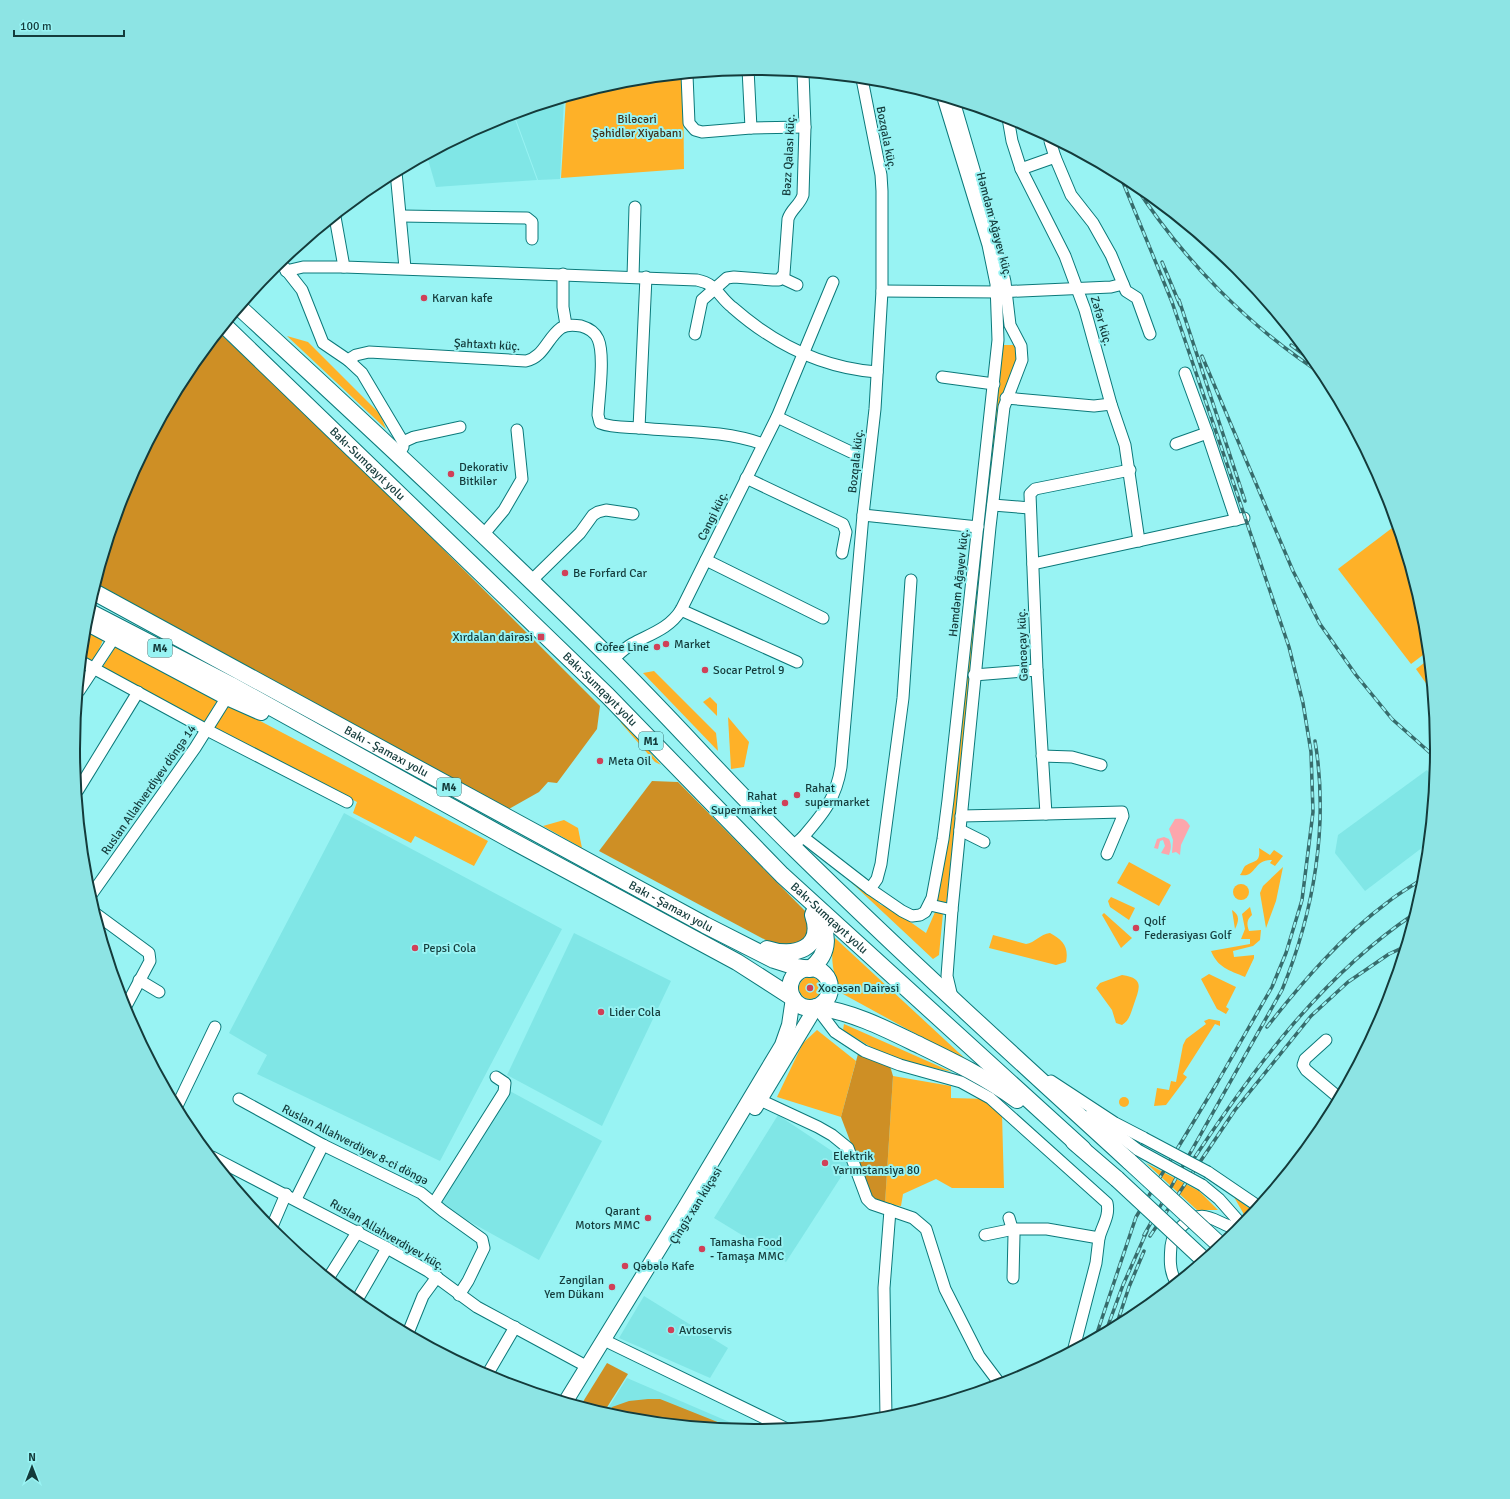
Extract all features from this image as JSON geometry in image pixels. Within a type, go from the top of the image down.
[{"type":"highway","name":"Bakı-Sumqayıt yolu","points":[[243,311],[401,448],[483,535],[798,842],[953,1002],[995,1040],[1134,1156],[1216,1241]]},
{"type":"highway","name":"Bakı-Sumqayıt yolu","points":[[228,329],[608,696],[782,875],[1083,1149]]},
{"type":"highway","name":"Bakı - Şamaxı yolu","points":[[98,594],[705,925],[774,960],[796,967],[810,969]]},
{"type":"highway","points":[[96,606],[170,646],[229,691]]},
{"type":"highway","name":"Bakı - Şamaxı yolu","points":[[94,614],[229,691]]},
{"type":"highway","name":"Bakı - Şamaxı yolu","points":[[92,625],[114,638],[229,691],[378,767],[737,962],[793,998]]},
{"type":"highway","points":[[782,875],[822,923],[826,935],[826,943],[822,957],[810,969]]},
{"type":"highway","points":[[705,925],[774,951],[794,952],[806,947],[814,938],[815,920],[812,910]]},
{"type":"highway","points":[[816,1007],[827,998],[830,985],[823,973],[810,969],[800,971],[793,978],[790,988],[793,998],[798,1004],[805,1007],[816,1007],[849,1014],[952,1061],[1009,1094],[1083,1149],[1200,1257]]},
{"type":"main road","name":"Çingiz xan küçəsi","points":[[568,1397],[782,1045],[789,1025],[793,998]]},
{"type":"main road","name":"Çingiz xan küçəsi","points":[[576,1400],[816,1007]]},
{"type":"street","points":[[748,75],[751,128]]},
{"type":"street","name":"Bəzz Qalası küç.","points":[[782,278],[784,274],[788,219],[790,214],[799,204],[803,195],[805,127],[803,76]]},
{"type":"street","points":[[687,79],[690,124],[695,130],[702,132],[751,128],[805,127]]},
{"type":"street","name":"Bozqala küç.","points":[[798,842],[824,813],[838,784],[847,708],[863,515],[872,441],[882,290],[881,175],[863,84]]},
{"type":"street","name":"Həmdəm Ağayev küç.","points":[[930,905],[944,839],[994,384],[1002,292],[979,210],[944,102]]},
{"type":"street","points":[[953,1002],[947,976],[974,674],[1006,398],[1018,373],[1022,360],[1021,346],[1010,325],[1002,292],[996,242],[955,106]]},
{"type":"street","name":"Zəfər küç.","points":[[1009,125],[1012,141],[1021,169],[1065,256],[1077,288],[1111,404],[1124,439],[1130,470],[1138,541]]},
{"type":"street","points":[[1051,144],[1071,195],[1093,223],[1111,255],[1126,291],[1137,298],[1150,334]]},
{"type":"street","points":[[1021,169],[1055,157]]},
{"type":"street","points":[[397,178],[405,268]]},
{"type":"street","points":[[633,277],[635,207]]},
{"type":"street","points":[[401,216],[528,218],[532,222],[532,239]]},
{"type":"street","points":[[336,221],[344,267]]},
{"type":"street","points":[[286,271],[304,267],[405,268],[697,280],[715,287],[735,310],[782,344],[802,354],[841,367],[877,372]]},
{"type":"street","points":[[284,268],[302,290],[323,343],[348,360],[362,372],[401,448],[414,437],[460,427]]},
{"type":"street","points":[[563,274],[563,308],[566,325],[585,327],[597,337],[600,345],[598,415],[600,423],[639,428],[714,433],[740,437],[764,444]]},
{"type":"street","points":[[639,428],[646,277]]},
{"type":"street","points":[[695,334],[702,300],[715,287],[730,277],[773,280],[782,278],[797,285]]},
{"type":"street","name":"Cəngi küç.","points":[[612,660],[630,645],[666,626],[676,618],[777,417],[833,282]]},
{"type":"street","points":[[882,290],[1002,292],[1111,287],[1123,284]]},
{"type":"street","name":"Şahtaxtı küç.","points":[[348,360],[356,355],[370,352],[526,360],[533,359],[538,356],[555,334],[566,325]]},
{"type":"street","points":[[1033,564],[1240,519],[1184,373]]},
{"type":"street","points":[[942,377],[994,384]]},
{"type":"street","points":[[1006,398],[1094,406],[1111,404]]},
{"type":"street","points":[[777,417],[854,453]]},
{"type":"street","points":[[483,535],[504,510],[522,479],[517,430]]},
{"type":"street","points":[[1176,444],[1207,433]]},
{"type":"street","name":"Gəncəçay küç.","points":[[1046,814],[1037,670],[1030,494],[1035,489],[1130,470]]},
{"type":"street","points":[[746,478],[843,524],[846,532],[842,553]]},
{"type":"street","points":[[993,505],[1030,508]]},
{"type":"street","points":[[531,581],[580,533],[593,515],[606,510],[633,514]]},
{"type":"street","points":[[863,515],[978,527]]},
{"type":"street","points":[[706,560],[823,618]]},
{"type":"street","points":[[870,889],[877,879],[882,864],[902,698],[911,580]]},
{"type":"street","points":[[680,610],[797,662]]},
{"type":"street","points":[[84,684],[114,638]]},
{"type":"street","points":[[86,664],[207,730],[347,802]]},
{"type":"street","points":[[974,674],[1037,670]]},
{"type":"street","name":"Ruslan Allahverdiyev döngə 14","points":[[95,890],[207,730],[229,691]]},
{"type":"street","points":[[82,784],[138,692]]},
{"type":"street","points":[[1042,756],[1072,757],[1101,765]]},
{"type":"street","points":[[961,816],[1122,812],[1124,816],[1107,854]]},
{"type":"street","points":[[960,830],[984,842]]},
{"type":"street","points":[[798,842],[907,915],[920,915],[930,905],[952,910]]},
{"type":"street","points":[[102,918],[149,953],[150,961],[129,999]]},
{"type":"street","points":[[139,980],[158,992]]},
{"type":"street","points":[[816,1007],[835,1032],[858,1048],[900,1065],[961,1082],[990,1098],[1107,1204],[1108,1214],[1099,1238],[1096,1263],[1075,1343]]},
{"type":"street","points":[[180,1101],[215,1027]]},
{"type":"street","points":[[995,1040],[1060,1088],[1113,1132],[1134,1156],[1202,1185],[1219,1199],[1234,1215]]},
{"type":"street","points":[[1326,1040],[1305,1059],[1303,1066],[1335,1094]]},
{"type":"street","points":[[434,1203],[504,1092],[506,1086],[505,1083],[496,1077]]},
{"type":"street","points":[[1060,1088],[1144,1138],[1211,1175],[1254,1203]]},
{"type":"street","name":"Ruslan Allahverdiyev 8-ci döngə","points":[[239,1099],[323,1145],[422,1193],[442,1211],[482,1239],[484,1248],[468,1281],[459,1295]]},
{"type":"street","points":[[760,1100],[818,1127],[844,1144],[852,1158],[867,1199],[872,1204],[913,1218],[926,1229],[945,1289],[979,1356],[996,1379]]},
{"type":"street","points":[[275,1223],[323,1145]]},
{"type":"street","name":"Ruslan Allahverdiyev küç.","points":[[221,1162],[358,1231],[437,1277],[477,1307],[586,1366]]},
{"type":"street","points":[[1211,1175],[1237,1220]]},
{"type":"street","points":[[886,1411],[884,1288],[890,1210]]},
{"type":"street","points":[[1173,1280],[1171,1244],[1173,1237],[1184,1224],[1190,1220],[1208,1217],[1231,1227]]},
{"type":"street","points":[[1009,1218],[1014,1229],[1013,1278]]},
{"type":"street","points":[[985,1235],[1014,1229],[1055,1230],[1099,1238]]},
{"type":"street","points":[[331,1274],[358,1231]]},
{"type":"street","points":[[359,1296],[387,1248]]},
{"type":"street","points":[[410,1329],[423,1296],[437,1277]]},
{"type":"street","points":[[490,1370],[515,1328]]},
{"type":"street","points":[[610,1343],[776,1424]]},
{"type":"shaded area","points":[[564,103],[560,179],[538,180],[516,119]]},
{"type":"shaded area","points":[[515,119],[537,180],[436,187],[428,160],[497,126]]},
{"type":"shaded area","points":[[1200,242],[1226,267],[1215,258]]},
{"type":"shaded area","points":[[222,336],[303,409],[600,706],[597,729],[557,783],[548,782],[539,792],[507,810],[99,590],[116,533],[132,491],[150,451],[171,412],[194,375]]},
{"type":"shaded area","points":[[1427,770],[1429,773],[1422,847],[1365,891],[1335,853],[1338,835]]},
{"type":"shaded area","points":[[652,781],[678,782],[808,914],[812,923],[802,944],[775,945],[599,851]]},
{"type":"shaded area","name":"Pepsi Cola","points":[[344,813],[562,929],[440,1161],[257,1074],[267,1055],[229,1033]]},
{"type":"shaded area","points":[[1175,819],[1184,820],[1190,826],[1181,845],[1180,855],[1176,852],[1172,853],[1173,840],[1169,829]]},
{"type":"shaded area","points":[[1164,837],[1169,839],[1171,843],[1169,855],[1161,853],[1165,846],[1163,840],[1160,841],[1158,849],[1154,848],[1157,839]]},
{"type":"shaded area","name":"Lider Cola","points":[[574,933],[671,981],[602,1126],[507,1075]]},
{"type":"shaded area","points":[[858,1054],[890,1066],[893,1076],[885,1204],[872,1199],[841,1117]]},
{"type":"shaded area","points":[[508,1090],[602,1141],[539,1260],[438,1204]]},
{"type":"shaded area","points":[[778,1115],[850,1163],[786,1262],[714,1218]]},
{"type":"shaded area","points":[[644,1296],[728,1348],[710,1378],[619,1338]]},
{"type":"shaded area","points":[[607,1363],[628,1374],[607,1407],[583,1402]]},
{"type":"shaded area","points":[[627,1378],[733,1423],[711,1423],[667,1418],[608,1408]]},
{"type":"shaded area","points":[[660,1399],[721,1423],[667,1418],[611,1408],[629,1401]]},
{"type":"green space","name":"Biləcəri Şəhidlər Xiyabanı","points":[[683,79],[684,169],[561,178],[566,102],[623,88]]},
{"type":"green space","points":[[287,336],[308,342],[380,414],[386,429]]},
{"type":"green space","points":[[1002,345],[1017,345],[1019,352],[1004,391],[1000,410],[946,906],[935,903]]},
{"type":"green space","points":[[1392,528],[1407,575],[1417,618],[1423,655],[1411,664],[1338,569]]},
{"type":"green space","points":[[90,634],[103,640],[93,663],[86,659]]},
{"type":"green space","points":[[116,646],[218,699],[204,723],[102,668]]},
{"type":"green space","points":[[1424,663],[1426,683],[1416,669]]},
{"type":"green space","points":[[654,671],[716,733],[718,751],[643,673]]},
{"type":"green space","points":[[710,697],[717,704],[717,716],[703,702]]},
{"type":"green space","points":[[228,704],[488,841],[474,866],[415,836],[411,843],[353,813],[357,802],[214,728]]},
{"type":"green space","points":[[619,717],[661,765],[655,762],[621,723]]},
{"type":"green space","points":[[728,717],[749,742],[744,767],[731,769]]},
{"type":"green space","points":[[564,820],[578,828],[582,848],[543,826]]},
{"type":"green space","points":[[1259,848],[1270,855],[1274,850],[1283,856],[1275,866],[1270,863],[1272,860],[1266,860],[1261,862],[1250,874],[1240,875],[1245,866],[1258,859]]},
{"type":"green space","points":[[822,855],[881,905],[889,907],[926,933],[935,912],[943,913],[939,955],[933,959]]},
{"type":"green space","points":[[1129,862],[1171,885],[1159,906],[1117,883]]},
{"type":"green space","points":[[1283,867],[1276,901],[1266,928],[1260,893],[1263,886]]},
{"type":"green space","points":[[1241,884],[1248,889],[1249,892],[1244,899],[1241,900],[1234,895],[1233,892],[1238,885]]},
{"type":"green space","points":[[1111,897],[1135,908],[1129,920],[1110,907],[1108,901]]},
{"type":"green space","points":[[1250,907],[1252,915],[1248,921],[1248,929],[1249,931],[1261,930],[1260,940],[1253,946],[1233,951],[1234,957],[1254,955],[1245,977],[1221,965],[1211,951],[1250,944],[1250,939],[1241,939],[1245,929],[1242,914]]},
{"type":"green space","points":[[1232,910],[1238,916],[1235,929]]},
{"type":"green space","points":[[1104,913],[1132,938],[1121,948],[1102,915]]},
{"type":"green space","points":[[1050,933],[1064,944],[1067,952],[1066,962],[1056,965],[989,948],[993,935],[1026,944]]},
{"type":"green space","points":[[835,938],[971,1064],[843,994],[834,974],[833,967],[832,952]]},
{"type":"green space","points":[[1209,974],[1236,987],[1226,1007],[1229,1009],[1226,1014],[1217,1009],[1201,979]]},
{"type":"green space","points":[[1122,975],[1134,978],[1137,981],[1139,988],[1130,1016],[1122,1025],[1116,1023],[1112,1010],[1096,988],[1100,983]]},
{"type":"green space","name":"Xocəsən Dairəsi","points":[[810,977],[818,980],[821,988],[818,996],[810,999],[802,996],[799,988],[802,980]]},
{"type":"green space","points":[[1209,1019],[1220,1021],[1220,1026],[1215,1024],[1183,1074],[1187,1077],[1166,1105],[1154,1106],[1157,1088],[1169,1090],[1171,1081],[1176,1082],[1183,1045],[1186,1039],[1206,1024],[1204,1021]]},
{"type":"green space","points":[[844,1024],[952,1072],[910,1063],[874,1049],[843,1030]]},
{"type":"green space","points":[[817,1030],[856,1061],[841,1117],[777,1097],[803,1043]]},
{"type":"green space","points":[[893,1076],[951,1086],[951,1098],[988,1099],[1002,1114],[1004,1188],[952,1188],[936,1179],[903,1194],[901,1206],[885,1204]]},
{"type":"green space","points":[[1122,1097],[1126,1097],[1128,1098],[1128,1106],[1122,1107],[1119,1104],[1119,1100]]},
{"type":"green space","points":[[1146,1163],[1199,1191],[1218,1210],[1197,1210]]},
{"type":"green space","points":[[1234,1197],[1249,1208],[1244,1214]]},
{"type":"railway","points":[[1098,1330],[1136,1217],[1217,1083],[1272,987],[1286,953],[1302,900],[1313,812],[1311,752],[1303,703],[1289,647],[1172,302],[1124,185]]},
{"type":"railway","points":[[1144,199],[1174,239],[1219,290],[1270,336],[1309,365]]},
{"type":"railway","points":[[1162,262],[1180,305]]},
{"type":"railway","points":[[1179,300],[1245,501]]},
{"type":"railway","points":[[1291,345],[1298,350]]},
{"type":"railway","points":[[1202,356],[1293,571],[1320,624],[1356,675],[1392,719],[1430,753]]},
{"type":"railway","points":[[1144,1235],[1282,990],[1293,960],[1303,930],[1316,867],[1320,804],[1319,772],[1315,741]]},
{"type":"railway","points":[[1267,1027],[1323,960],[1354,930],[1392,899],[1417,883]]},
{"type":"railway","points":[[1189,1166],[1237,1096],[1290,1028],[1348,967],[1380,939],[1408,918]]},
{"type":"railway","points":[[1150,1236],[1235,1110],[1311,1016],[1348,982],[1389,954],[1399,949]]},
{"type":"railway","points":[[1109,1323],[1123,1285],[1147,1231]]},
{"type":"railway","points":[[1119,1317],[1129,1287],[1144,1251]]},
{"type":"place","name":"Karvan kafe","points":[[424,298]]},
{"type":"place","name":"Dekorativ Bitkilər","points":[[451,474]]},
{"type":"place","name":"Be Forfard Car","points":[[565,573]]},
{"type":"place","name":"Xırdalan dairəsi","points":[[541,637]]},
{"type":"place","name":"Market","points":[[666,644]]},
{"type":"place","name":"Cofee Line","points":[[657,647]]},
{"type":"place","name":"Socar Petrol 9","points":[[705,670]]},
{"type":"place","name":"Meta Oil","points":[[600,761]]},
{"type":"place","name":"Rahat supermarket","points":[[797,795]]},
{"type":"place","name":"Rahat Supermarket","points":[[785,803]]},
{"type":"place","name":"Qolf Federasiyası Golf","points":[[1136,928]]},
{"type":"place","name":"Pepsi Cola","points":[[415,948]]},
{"type":"place","name":"Xocəsən Dairəsi","points":[[810,988]]},
{"type":"place","name":"Lider Cola","points":[[601,1012]]},
{"type":"place","name":"Elektrik Yarımstansiya 80","points":[[825,1163]]},
{"type":"place","name":"Qarant Motors MMC","points":[[648,1218]]},
{"type":"place","name":"Tamasha Food - Tamaşa MMC","points":[[702,1249]]},
{"type":"place","name":"Qəbələ Kafe","points":[[625,1266]]},
{"type":"place","name":"Zəngilan Yem Dükanı","points":[[612,1287]]},
{"type":"place","name":"Avtoservis","points":[[671,1330]]}]
